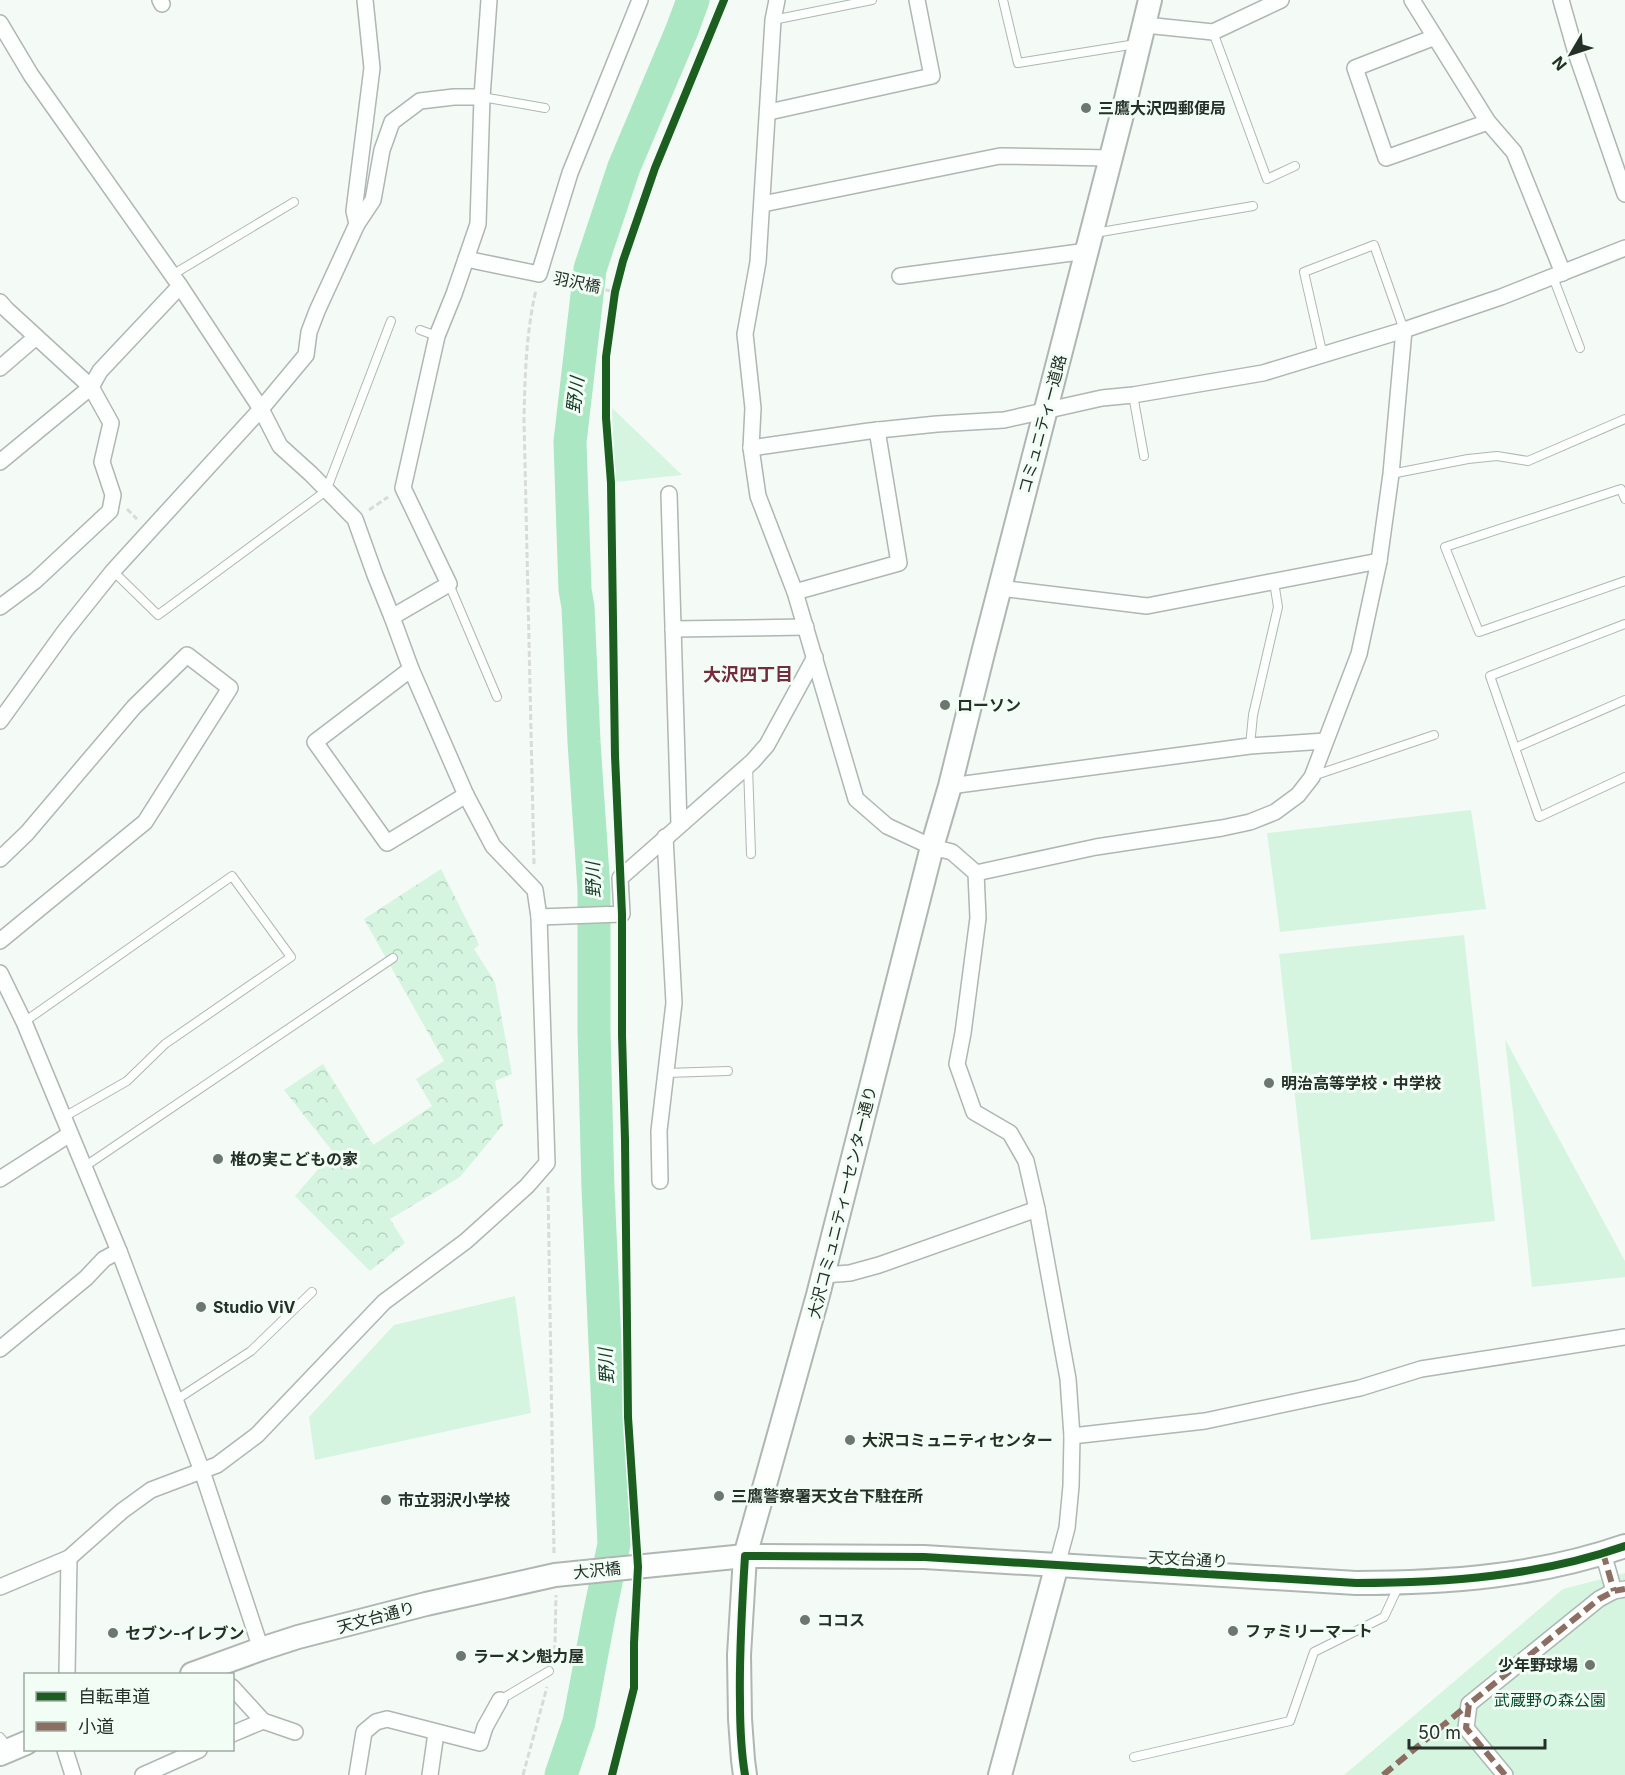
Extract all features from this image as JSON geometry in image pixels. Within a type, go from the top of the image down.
[{"type":"street","points":[[357,224],[354,211],[372,68],[365,0]]},
{"type":"street","points":[[392,617],[449,584],[403,488],[437,336],[478,224],[482,97],[489,0]]},
{"type":"street","points":[[466,259],[543,275],[570,173],[640,0]]},
{"type":"street","points":[[777,0],[773,20],[758,262],[745,334],[753,408],[751,448],[758,496],[795,592],[856,799],[887,826],[932,847],[952,852],[976,873],[978,918],[957,1064],[974,1112],[1010,1133],[1026,1161],[1068,1379],[1072,1436],[1067,1528],[1000,1775]]},
{"type":"street","points":[[769,112],[932,76],[917,0]]},
{"type":"street","name":"コミュニティー道路","points":[[932,847],[950,786],[1150,0]]},
{"type":"street","points":[[1142,34],[1213,32],[1281,0]]},
{"type":"street","points":[[1412,0],[1488,122],[1514,152],[1558,275]]},
{"type":"street","points":[[1561,0],[1576,53],[1625,194]]},
{"type":"street","points":[[0,23],[31,75],[176,281],[261,409],[280,446],[355,519],[411,669],[466,795],[493,846],[535,890],[541,917],[547,1163],[527,1186],[466,1241],[384,1302],[257,1435],[217,1466],[151,1490],[122,1511],[69,1558],[0,1587]]},
{"type":"street","points":[[1435,37],[1355,68],[1386,158],[1488,122]]},
{"type":"street","points":[[0,721],[65,631],[113,571],[261,409],[306,355],[309,332],[317,311],[357,224],[373,200],[382,150],[392,122],[420,101],[454,97],[482,97]]},
{"type":"street","points":[[763,204],[1000,156],[1111,158]]},
{"type":"street","points":[[900,276],[1089,242]]},
{"type":"street","points":[[751,448],[877,430],[1004,420],[1102,398],[1263,373],[1404,330],[1558,275],[1625,248]]},
{"type":"street","points":[[0,462],[92,387],[100,371],[176,281]]},
{"type":"street","points":[[0,302],[92,387],[111,423],[102,462],[113,495],[110,511],[35,580],[0,607]]},
{"type":"street","points":[[976,873],[1096,847],[1250,822],[1275,812],[1298,795],[1312,777],[1359,654],[1378,561],[1391,474],[1404,330]]},
{"type":"street","points":[[0,368],[36,337]]},
{"type":"street","points":[[795,592],[899,563],[877,430]]},
{"type":"street","points":[[669,494],[679,825]]},
{"type":"street","points":[[1000,588],[1147,606],[1378,561]]},
{"type":"street","points":[[673,629],[806,627]]},
{"type":"street","points":[[0,859],[27,833],[134,707],[187,655],[230,688],[145,822],[0,941]]},
{"type":"street","points":[[541,917],[618,914],[620,878],[748,765],[767,745],[815,657]]},
{"type":"street","points":[[411,669],[315,742],[387,843],[466,795]]},
{"type":"street","points":[[950,786],[1250,746],[1325,741]]},
{"type":"street","points":[[660,1181],[658,1131],[674,1003],[665,837]]},
{"type":"street","name":"大沢コミュニティーセンター通り","points":[[745,1775],[742,1760],[739,1655],[745,1556],[824,1275],[932,847]]},
{"type":"street","points":[[0,974],[24,1022],[119,1251],[202,1471],[261,1649]]},
{"type":"street","points":[[0,1179],[70,1134]]},
{"type":"street","points":[[824,1275],[850,1273],[879,1265],[1037,1209]]},
{"type":"street","points":[[0,1350],[86,1278],[104,1259],[119,1251]]},
{"type":"street","points":[[1072,1436],[1205,1421],[1360,1388],[1420,1368],[1625,1337]]},
{"type":"street","name":"天文台通り","points":[[745,1556],[924,1557],[1356,1583],[1400,1583],[1498,1575],[1547,1566],[1625,1546]]},
{"type":"street","points":[[1505,1775],[1466,1728],[1469,1704],[1599,1599],[1619,1590],[1603,1552]]},
{"type":"street","name":"大沢橋","points":[[559,1574],[745,1556]]},
{"type":"street","points":[[67,1673],[69,1558]]},
{"type":"street","name":"天文台通り","points":[[198,1673],[217,1670],[261,1649],[298,1637],[426,1604],[559,1574]]},
{"type":"street","points":[[234,1689],[263,1720],[295,1732]]},
{"type":"street","points":[[357,1775],[364,1732],[376,1722],[387,1719],[480,1743],[485,1727],[500,1700]]},
{"type":"street","points":[[234,1733],[263,1720]]},
{"type":"street","points":[[430,1775],[436,1733]]},
{"type":"street","points":[[66,1751],[73,1775]]},
{"type":"street","points":[[143,1775],[195,1751]]},
{"type":"lane","points":[[773,20],[872,0]]},
{"type":"lane","points":[[1003,0],[1018,63],[1142,34]]},
{"type":"lane","points":[[1213,32],[1267,178],[1295,166]]},
{"type":"lane","points":[[482,97],[545,108]]},
{"type":"lane","points":[[176,281],[294,201]]},
{"type":"lane","points":[[1089,242],[1253,206]]},
{"type":"lane","points":[[1323,356],[1304,272],[1374,245],[1404,330]]},
{"type":"lane","points":[[1558,275],[1580,348]]},
{"type":"lane","points":[[113,571],[158,615],[326,491],[391,321]]},
{"type":"lane","points":[[420,330],[437,336]]},
{"type":"lane","points":[[1134,394],[1144,456]]},
{"type":"lane","points":[[1391,474],[1468,459],[1497,456],[1528,461],[1625,419]]},
{"type":"lane","points":[[1625,499],[1621,489],[1445,547],[1479,632],[1625,580]]},
{"type":"lane","points":[[1250,746],[1252,715],[1278,607],[1274,582]]},
{"type":"lane","points":[[449,584],[497,697]]},
{"type":"lane","points":[[1625,624],[1490,676],[1539,817],[1625,777]]},
{"type":"lane","points":[[1515,748],[1625,700]]},
{"type":"lane","points":[[1312,777],[1434,735]]},
{"type":"lane","points":[[748,765],[751,854]]},
{"type":"lane","points":[[24,1022],[232,876],[291,957],[165,1044],[127,1081],[64,1117]]},
{"type":"lane","points":[[84,1167],[393,958]]},
{"type":"lane","points":[[666,1073],[728,1071]]},
{"type":"lane","points":[[176,1400],[251,1351],[312,1292]]},
{"type":"lane","points":[[1134,1757],[1290,1721],[1314,1652],[1384,1617],[1400,1583]]},
{"type":"lane","points":[[500,1700],[549,1671]]},
{"type":"path","points":[[620,878],[615,756],[611,483],[605,387],[606,357],[615,292],[623,261],[643,201],[724,0]]},
{"type":"path","points":[[535,890],[524,419],[525,363],[531,311],[543,275]]},
{"type":"path","points":[[355,519],[403,488]]},
{"type":"path","points":[[113,495],[149,532]]},
{"type":"path","points":[[612,1775],[634,1688],[634,1567],[628,1417],[618,914]]},
{"type":"path","points":[[547,1163],[559,1574]]},
{"type":"green space","points":[[612,408],[682,475],[615,482]]},
{"type":"green space","points":[[1471,810],[1486,909],[1280,932],[1267,833]]},
{"type":"green space","points":[[441,869],[479,945],[474,949],[495,982],[512,1074],[495,1081],[503,1125],[460,1177],[390,1219],[405,1243],[370,1271],[295,1196],[333,1152],[284,1090],[323,1064],[373,1145],[432,1106],[416,1079],[444,1061],[364,919]]},
{"type":"green space","points":[[1464,935],[1495,1221],[1311,1240],[1279,954]]},
{"type":"green space","points":[[1505,1039],[1625,1261],[1625,1277],[1532,1287]]},
{"type":"green space","points":[[515,1296],[531,1413],[315,1460],[309,1417],[394,1325]]},
{"type":"green space","name":"武蔵野の森公園","points":[[1625,1573],[1625,1775],[1344,1775],[1563,1589]]},
{"type":"waterway","name":"野川","points":[[561,1775],[579,1722],[614,1544],[598,1188],[594,1031],[594,890],[578,607],[575,590],[570,442],[590,269],[624,167],[693,0]]},
{"type":"marked path","points":[[1603,1553],[1614,1591]]},
{"type":"marked path","points":[[1505,1775],[1466,1728],[1469,1704],[1599,1599],[1614,1591],[1625,1589]]},
{"type":"marked path","points":[[1383,1775],[1469,1704]]},
{"type":"cycle path","points":[[612,1775],[634,1688],[638,1567],[628,1417],[622,914],[615,756],[611,483],[606,418],[606,357],[615,292],[623,261],[655,168],[724,0]]},
{"type":"cycle path","points":[[745,1775],[741,1738],[740,1683],[745,1556],[924,1557],[1356,1583],[1390,1583],[1458,1579],[1526,1571],[1625,1546]]},
{"type":"place","name":"三鷹大沢四郵便局","points":[[1086,108]]},
{"type":"place","name":"ローソン","points":[[945,705]]},
{"type":"place","name":"明治高等学校・中学校","points":[[1269,1083]]},
{"type":"place","name":"椎の実こどもの家","points":[[218,1159]]},
{"type":"place","name":"Studio ViV","points":[[201,1307]]},
{"type":"place","name":"大沢コミュニティセンター","points":[[850,1440]]},
{"type":"place","name":"三鷹警察署天文台下駐在所","points":[[719,1496]]},
{"type":"place","name":"市立羽沢小学校","points":[[386,1500]]},
{"type":"place","name":"ココス","points":[[805,1620]]},
{"type":"place","name":"ファミリーマート","points":[[1233,1631]]},
{"type":"place","name":"セブン-イレブン","points":[[113,1633]]},
{"type":"place","name":"ラーメン魁力屋","points":[[461,1656]]},
{"type":"place","name":"少年野球場","points":[[1590,1665]]},
{"type":"district","name":"大沢四丁目","points":[[748,674]]}]
